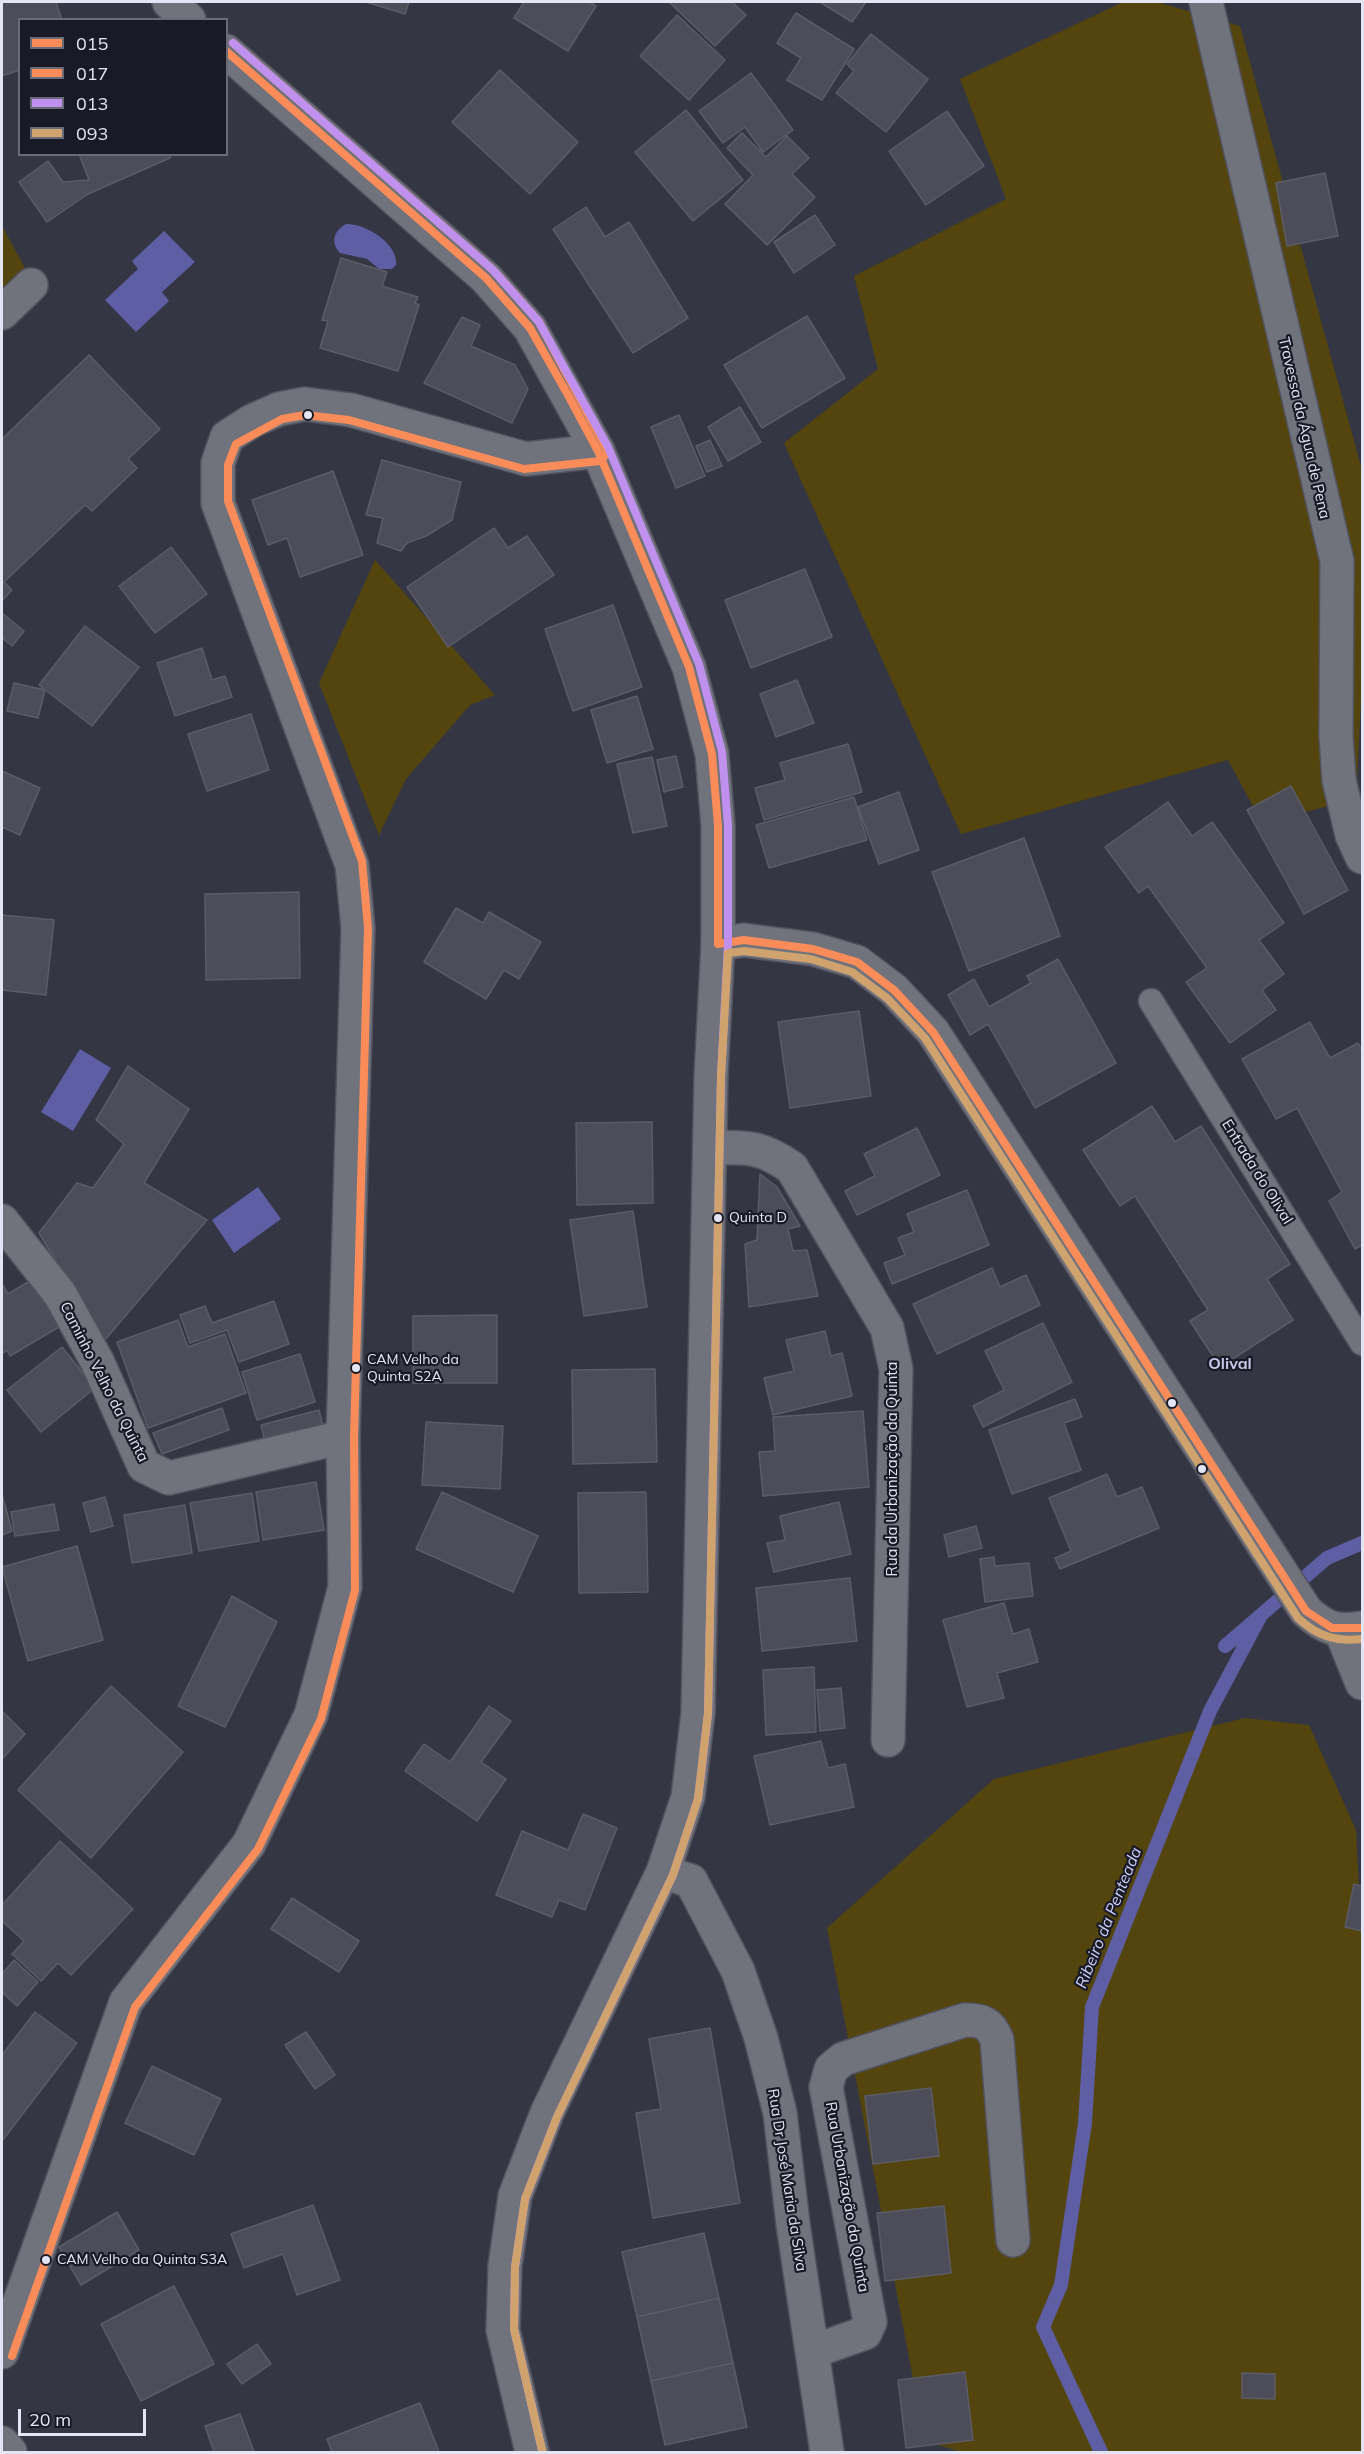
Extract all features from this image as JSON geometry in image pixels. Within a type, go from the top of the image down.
[{"type":"street","points":[[168,2],[187,18]]},
{"type":"street","name":"Travessa da Água de Pena","points":[[1206,2],[1337,561],[1336,736],[1339,780],[1352,835],[1362,857]]},
{"type":"street","points":[[228,53],[486,278],[530,328],[598,451],[689,667],[712,754],[718,825],[718,944],[711,1076],[698,1713],[688,1797],[663,1872],[547,2113],[515,2196],[505,2266],[504,2330],[532,2452]]},
{"type":"street","points":[[2,314],[31,285]]},
{"type":"street","points":[[2,2352],[126,2002],[249,1844],[311,1715],[345,1587],[343,1437],[358,928],[352,865],[218,503],[218,463],[226,437],[252,421],[305,404],[362,413],[526,459],[598,451]]},
{"type":"street","points":[[718,944],[744,940],[813,949],[857,962],[894,990],[933,1032],[1273,1564],[1306,1611],[1321,1624],[1352,1630],[1362,1683]]},
{"type":"street","name":"Rua da Urbanização da Quinta","points":[[711,1148],[738,1147],[770,1152],[792,1168],[887,1328],[896,1369],[888,1740]]},
{"type":"street","name":"Caminho Velho da Quinta","points":[[2,1221],[60,1294],[98,1363],[144,1466],[169,1478],[343,1437]]},
{"type":"street","name":"Rua Dr José Maria da Silva","points":[[663,1872],[691,1881],[738,1971],[761,2038],[780,2113],[793,2224],[814,2351],[827,2452]]},
{"type":"street","name":"Rua Urbanização da Quinta","points":[[814,2351],[865,2333],[870,2322],[826,2087],[831,2069],[843,2059],[965,2020],[980,2020],[991,2026],[997,2040],[1013,2241]]},
{"type":"street","points":[[2,2443],[10,2452]]},
{"type":"lane","name":"Entrada do Olival","points":[[1151,1001],[1362,1343]]},
{"type":"shaded area","points":[[1123,2],[1157,2],[1240,26],[1362,470],[1362,681],[1356,799],[1262,823],[1228,760],[961,834],[784,443],[878,369],[854,276],[1006,199],[960,79]]},
{"type":"shaded area","points":[[346,224],[362,227],[379,236],[392,250],[396,265],[392,269],[379,269],[367,259],[340,253],[334,241],[336,233]]},
{"type":"shaded area","points":[[2,226],[26,270],[2,290]]},
{"type":"shaded area","points":[[164,231],[195,262],[162,292],[169,301],[136,332],[105,300],[138,269],[132,261]]},
{"type":"shaded area","points":[[375,560],[495,695],[470,705],[406,779],[379,835],[319,683]]},
{"type":"shaded area","points":[[80,1049],[111,1068],[73,1131],[41,1112]]},
{"type":"shaded area","points":[[258,1187],[281,1219],[234,1253],[212,1220]]},
{"type":"shaded area","points":[[1245,1718],[1309,1725],[1356,1830],[1362,1947],[1362,2452],[961,2452],[925,2441],[827,1928],[994,1779]]},
{"type":"building","points":[[2,2],[56,2],[61,18],[18,18],[18,71],[2,76]]},
{"type":"building","points":[[366,2],[409,2],[405,14]]},
{"type":"building","points":[[524,2],[589,2],[596,6],[568,51],[514,18]]},
{"type":"building","points":[[669,2],[732,2],[746,15],[715,46]]},
{"type":"building","points":[[820,2],[866,2],[852,22]]},
{"type":"building","points":[[796,13],[854,49],[822,100],[787,80],[801,58],[777,43]]},
{"type":"building","points":[[677,15],[725,60],[689,100],[640,56]]},
{"type":"building","points":[[871,34],[928,79],[886,132],[836,93],[854,71],[847,64]]},
{"type":"building","points":[[500,70],[578,142],[530,194],[452,122]]},
{"type":"building","points":[[751,73],[793,130],[763,152],[745,127],[723,143],[699,111]]},
{"type":"building","points":[[686,110],[743,180],[693,221],[635,152]]},
{"type":"building","points":[[947,111],[984,166],[926,205],[889,151]]},
{"type":"building","points":[[742,133],[766,157],[787,136],[809,158],[792,174],[815,197],[767,245],[725,204],[753,175],[727,148]]},
{"type":"building","points":[[80,156],[170,156],[88,194],[47,222],[19,182],[48,161],[63,182],[89,180]]},
{"type":"building","points":[[1325,173],[1338,236],[1287,246],[1276,183]]},
{"type":"building","points":[[586,207],[605,237],[629,222],[688,318],[633,353],[553,229]]},
{"type":"building","points":[[815,215],[835,245],[794,273],[774,242]]},
{"type":"building","points":[[341,258],[387,272],[382,286],[418,297],[415,303],[419,305],[398,371],[320,348],[328,321],[322,320]]},
{"type":"building","points":[[807,316],[845,378],[762,428],[724,365]]},
{"type":"building","points":[[462,317],[480,325],[471,346],[515,365],[528,389],[512,423],[424,383]]},
{"type":"building","points":[[89,355],[160,429],[128,459],[137,468],[92,511],[85,505],[4,582],[12,590],[2,601],[2,439]]},
{"type":"building","points":[[740,407],[761,442],[728,461],[708,427]]},
{"type":"building","points":[[679,415],[705,476],[676,488],[651,427]]},
{"type":"building","points":[[710,440],[722,466],[707,472],[696,446]]},
{"type":"building","points":[[382,460],[461,482],[452,520],[426,536],[407,543],[401,551],[377,543],[383,518],[366,515]]},
{"type":"building","points":[[333,471],[363,555],[300,577],[287,538],[268,545],[252,500]]},
{"type":"building","points":[[494,528],[508,548],[527,536],[554,575],[448,647],[407,587]]},
{"type":"building","points":[[171,547],[207,594],[155,633],[119,586]]},
{"type":"building","points":[[805,569],[832,637],[751,668],[725,600]]},
{"type":"building","points":[[613,605],[642,687],[573,711],[545,629]]},
{"type":"building","points":[[2,613],[24,631],[12,646],[2,638]]},
{"type":"building","points":[[85,626],[139,667],[92,726],[39,685]]},
{"type":"building","points":[[202,648],[212,680],[225,676],[232,697],[175,716],[157,663]]},
{"type":"building","points":[[797,680],[814,723],[776,737],[760,694]]},
{"type":"building","points":[[14,683],[45,690],[38,718],[7,711]]},
{"type":"building","points":[[637,696],[653,749],[607,763],[591,710]]},
{"type":"building","points":[[251,714],[269,770],[207,791],[188,734]]},
{"type":"building","points":[[848,744],[862,792],[764,820],[755,788],[785,780],[780,763]]},
{"type":"building","points":[[676,756],[683,787],[664,792],[657,760]]},
{"type":"building","points":[[652,757],[667,826],[633,833],[617,764]]},
{"type":"building","points":[[2,771],[40,788],[20,835],[2,827]]},
{"type":"building","points":[[1291,786],[1348,890],[1304,914],[1247,810]]},
{"type":"building","points":[[899,792],[919,850],[879,864],[858,807]]},
{"type":"building","points":[[854,797],[867,840],[769,868],[756,825]]},
{"type":"building","points":[[1168,802],[1192,836],[1212,822],[1284,923],[1259,940],[1284,974],[1262,990],[1276,1010],[1230,1043],[1186,982],[1207,968],[1148,886],[1139,893],[1105,847]]},
{"type":"building","points":[[1024,838],[1060,936],[969,971],[932,872]]},
{"type":"building","points":[[299,892],[300,978],[206,980],[205,894]]},
{"type":"building","points":[[456,908],[483,923],[489,912],[541,942],[519,979],[504,970],[486,999],[424,962]]},
{"type":"building","points":[[2,915],[54,920],[46,995],[2,990]]},
{"type":"building","points":[[1058,959],[1116,1063],[1035,1108],[988,1024],[970,1035],[948,995],[974,979],[989,1007],[1031,983],[1027,976]]},
{"type":"building","points":[[859,1011],[871,1096],[790,1108],[778,1022]]},
{"type":"building","points":[[1310,1022],[1330,1058],[1358,1043],[1362,1051],[1362,1245],[1355,1249],[1329,1201],[1342,1192],[1297,1108],[1276,1119],[1242,1059]]},
{"type":"building","points":[[128,1066],[189,1109],[144,1183],[207,1220],[104,1341],[39,1233],[77,1183],[93,1188],[124,1144],[96,1120]]},
{"type":"building","points":[[1152,1106],[1175,1142],[1201,1126],[1290,1264],[1267,1279],[1293,1320],[1220,1367],[1190,1321],[1208,1310],[1135,1196],[1120,1206],[1083,1150]]},
{"type":"building","points":[[652,1122],[653,1203],[577,1205],[576,1123]]},
{"type":"building","points":[[917,1128],[940,1175],[857,1215],[845,1191],[875,1176],[864,1154]]},
{"type":"building","points":[[760,1174],[777,1187],[800,1226],[788,1229],[793,1251],[807,1250],[818,1296],[749,1307],[745,1244],[757,1240]]},
{"type":"building","points":[[967,1190],[989,1245],[892,1284],[884,1263],[905,1255],[898,1238],[914,1232],[907,1214]]},
{"type":"building","points":[[633,1211],[647,1307],[584,1316],[570,1220]]},
{"type":"building","points":[[992,1268],[1000,1287],[1026,1275],[1040,1305],[937,1354],[913,1304]]},
{"type":"building","points":[[36,1277],[64,1324],[10,1356],[7,1350],[2,1354],[2,1283],[8,1294]]},
{"type":"building","points":[[274,1301],[289,1344],[239,1362],[227,1330],[190,1343],[180,1315],[205,1306],[212,1323]]},
{"type":"building","points":[[497,1315],[497,1383],[413,1383],[413,1316]]},
{"type":"building","points":[[178,1320],[188,1347],[225,1334],[246,1393],[148,1428],[117,1342]]},
{"type":"building","points":[[1043,1323],[1072,1382],[983,1427],[973,1406],[1004,1390],[985,1351]]},
{"type":"building","points":[[825,1331],[831,1356],[842,1353],[852,1396],[773,1415],[764,1378],[794,1371],[786,1340]]},
{"type":"building","points":[[62,1347],[95,1388],[41,1432],[7,1390]]},
{"type":"building","points":[[300,1354],[315,1402],[257,1420],[242,1372]]},
{"type":"building","points":[[655,1369],[657,1462],[573,1464],[572,1370]]},
{"type":"building","points":[[1075,1399],[1082,1417],[1064,1423],[1081,1470],[1012,1494],[989,1430]]},
{"type":"building","points":[[222,1408],[229,1430],[162,1454],[153,1433]]},
{"type":"building","points":[[319,1410],[324,1430],[266,1445],[261,1425]]},
{"type":"building","points":[[863,1411],[869,1487],[763,1496],[759,1452],[775,1451],[773,1417]]},
{"type":"building","points":[[426,1422],[503,1426],[500,1489],[422,1485]]},
{"type":"building","points":[[1107,1474],[1117,1497],[1142,1487],[1159,1528],[1060,1569],[1055,1558],[1071,1551],[1049,1498]]},
{"type":"building","points":[[316,1482],[324,1530],[263,1540],[256,1492]]},
{"type":"building","points":[[442,1492],[538,1536],[513,1592],[416,1549]]},
{"type":"building","points":[[646,1492],[648,1592],[579,1593],[578,1493]]},
{"type":"building","points":[[252,1493],[259,1541],[199,1551],[190,1503]]},
{"type":"building","points":[[2,1494],[12,1531],[2,1535]]},
{"type":"building","points":[[105,1497],[113,1526],[91,1532],[83,1503]]},
{"type":"building","points":[[839,1502],[851,1554],[774,1572],[767,1543],[785,1540],[780,1516]]},
{"type":"building","points":[[54,1504],[59,1530],[15,1536],[11,1512]]},
{"type":"building","points":[[185,1505],[192,1553],[132,1563],[124,1515]]},
{"type":"building","points":[[976,1526],[982,1548],[949,1557],[944,1535]]},
{"type":"building","points":[[77,1546],[103,1640],[28,1661],[2,1567]]},
{"type":"building","points":[[994,1557],[995,1566],[1029,1563],[1033,1596],[985,1602],[980,1559]]},
{"type":"building","points":[[850,1578],[857,1641],[762,1651],[756,1588]]},
{"type":"building","points":[[232,1596],[277,1622],[225,1727],[178,1706]]},
{"type":"building","points":[[1004,1603],[1013,1634],[1029,1629],[1038,1662],[997,1673],[1004,1698],[967,1707],[943,1620]]},
{"type":"building","points":[[814,1667],[816,1732],[766,1735],[763,1670]]},
{"type":"building","points":[[111,1686],[183,1752],[91,1858],[18,1790]]},
{"type":"building","points":[[841,1688],[845,1728],[820,1731],[817,1690]]},
{"type":"building","points":[[489,1706],[511,1721],[481,1762],[506,1779],[477,1821],[405,1771],[424,1744],[450,1762]]},
{"type":"building","points":[[2,1711],[25,1734],[2,1759]]},
{"type":"building","points":[[821,1741],[828,1768],[845,1764],[854,1807],[770,1825],[754,1756]]},
{"type":"building","points":[[583,1814],[617,1828],[585,1910],[559,1900],[552,1917],[496,1895],[522,1831],[568,1850]]},
{"type":"building","points":[[60,1841],[133,1909],[71,1975],[58,1963],[41,1981],[12,1954],[24,1941],[2,1921],[2,1905]]},
{"type":"building","points":[[1354,1884],[1362,1886],[1362,1931],[1345,1927]]},
{"type":"building","points":[[292,1898],[359,1941],[339,1972],[271,1929]]},
{"type":"building","points":[[14,1960],[38,1982],[17,2006],[2,1992],[2,1974]]},
{"type":"building","points":[[35,2012],[77,2043],[2,2141],[2,2055]]},
{"type":"building","points":[[710,2028],[740,2203],[653,2218],[636,2113],[661,2109],[649,2039]]},
{"type":"building","points":[[306,2032],[335,2075],[315,2089],[285,2045]]},
{"type":"building","points":[[152,2066],[221,2099],[194,2155],[125,2123]]},
{"type":"building","points":[[931,2088],[939,2156],[873,2164],[865,2096]]},
{"type":"building","points":[[313,2205],[340,2280],[297,2295],[283,2254],[244,2268],[231,2234]]},
{"type":"building","points":[[944,2206],[951,2273],[885,2281],[877,2213]]},
{"type":"building","points":[[117,2212],[139,2250],[81,2285],[59,2247]]},
{"type":"building","points":[[704,2233],[719,2298],[637,2317],[622,2252]]},
{"type":"building","points":[[174,2286],[214,2364],[141,2401],[101,2324]]},
{"type":"building","points":[[719,2298],[733,2363],[651,2381],[637,2317]]},
{"type":"building","points":[[257,2344],[271,2364],[242,2384],[227,2364]]},
{"type":"building","points":[[733,2363],[747,2427],[665,2445],[651,2381]]},
{"type":"building","points":[[965,2372],[973,2440],[906,2448],[898,2380]]},
{"type":"building","points":[[1242,2373],[1275,2374],[1275,2399],[1242,2398]]},
{"type":"building","points":[[420,2403],[439,2452],[332,2452],[327,2439]]},
{"type":"building","points":[[240,2414],[254,2452],[214,2452],[205,2426]]},
{"type":"waterway","name":"Ribeiro da Penteada","points":[[1101,2452],[1043,2327],[1061,2285],[1085,2123],[1092,2007],[1210,1711],[1260,1617],[1225,1646],[1327,1558],[1362,1543]]},
{"type":"transit line","name":"017","points":[[12,2356],[135,2007],[258,1849],[321,1719],[355,1590],[354,1437],[368,928],[362,861],[228,501],[228,465],[236,444],[282,419],[305,415],[349,420],[524,469],[600,461],[608,452],[539,322],[494,271],[233,43]]},
{"type":"transit line","name":"013","points":[[233,43],[493,270],[539,322],[608,447],[699,664],[722,752],[728,826],[728,944],[721,1076],[708,1714],[698,1799],[673,1875],[557,2117],[525,2199],[515,2267],[514,2329],[542,2450]]},
{"type":"transit line","name":"015","points":[[228,53],[486,278],[530,328],[568,395],[598,451],[689,667],[712,754],[718,826],[718,944]]},
{"type":"transit line","name":"015","points":[[718,944],[744,940],[813,949],[857,962],[894,990],[933,1032],[1306,1611],[1332,1628],[1362,1628]]},
{"type":"transit line","name":"093","points":[[542,2450],[514,2329],[515,2267],[525,2199],[557,2117],[673,1875],[698,1799],[708,1713],[721,1076],[728,953],[744,951],[811,959],[852,972],[887,998],[925,1038],[1298,1618],[1312,1629],[1327,1636],[1344,1640],[1362,1639]]},
{"type":"place","name":"Quinta D","points":[[718,1218]]},
{"type":"place","name":"CAM Velho da Quinta S2A","points":[[356,1368]]},
{"type":"place","name":"CAM Velho da Quinta S3A","points":[[46,2260]]},
{"type":"district","name":"Olival","points":[[1230,1364]]}]
